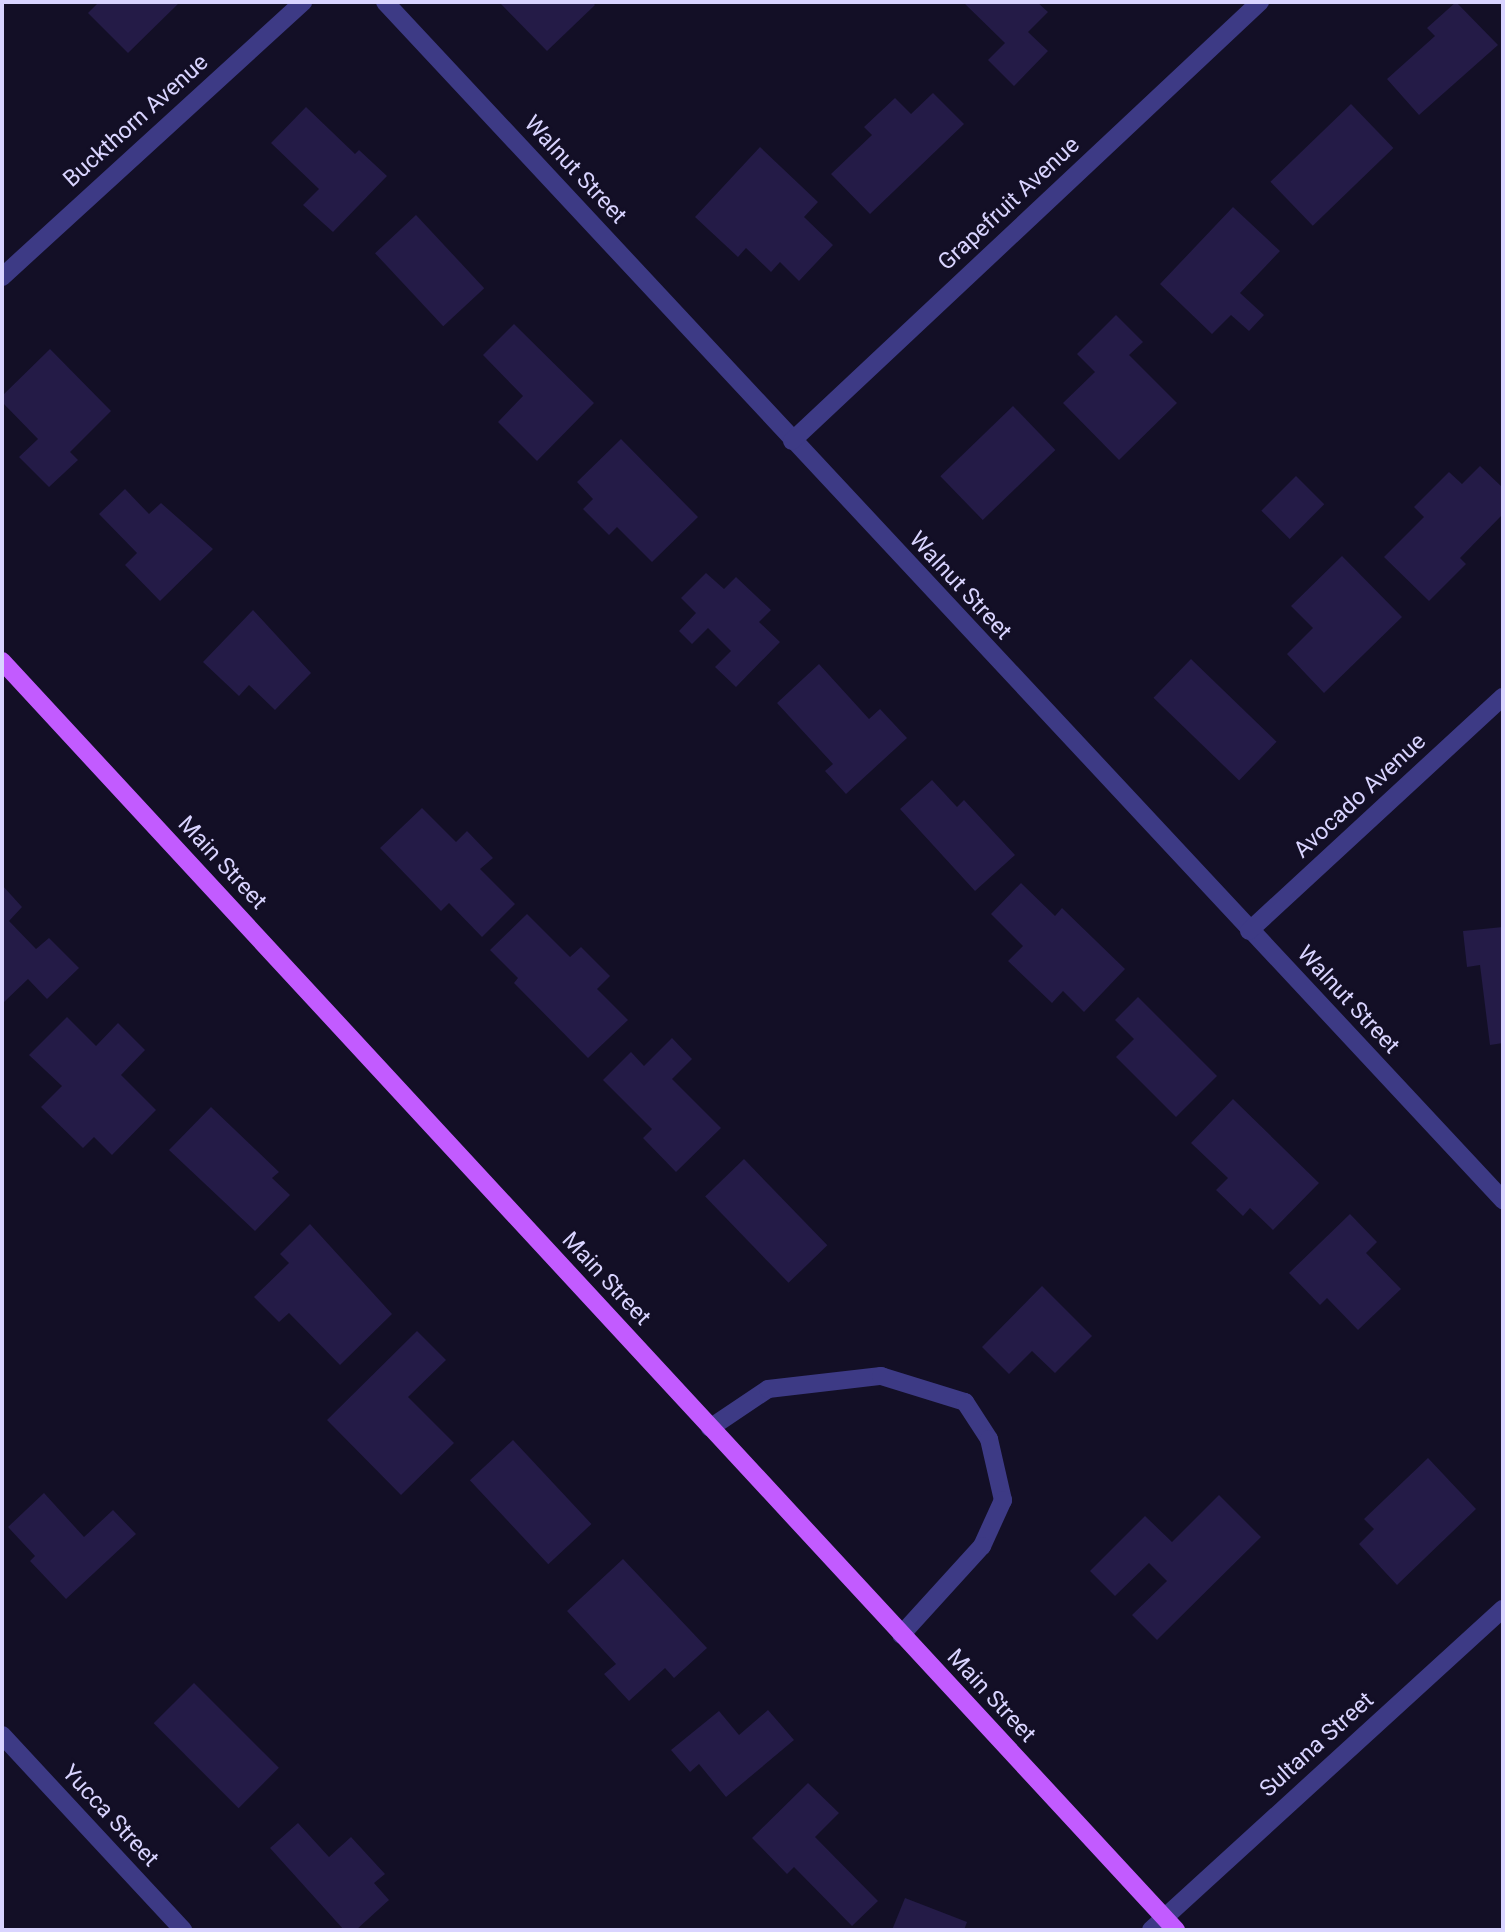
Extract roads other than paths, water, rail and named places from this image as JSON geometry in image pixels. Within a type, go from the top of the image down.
[{"type":"main road","name":"Main Street","points":[[2,661],[901,1634],[1164,1926]]},
{"type":"street","name":"Buckthorn Avenue","points":[[2,277],[303,2]]},
{"type":"street","name":"Walnut Street","points":[[385,2],[1249,931],[1503,1200]]},
{"type":"street","name":"Grapefruit Avenue","points":[[792,441],[1260,2]]},
{"type":"street","name":"Avocado Avenue","points":[[1249,931],[1503,697]]},
{"type":"street","points":[[710,1427],[768,1389],[881,1376],[965,1402],[989,1439],[1003,1500],[982,1546],[901,1634]]},
{"type":"street","name":"Sultana Street","points":[[1164,1926],[1503,1609]]},
{"type":"street","name":"Yucca Street","points":[[2,1735],[183,1930]]}]
